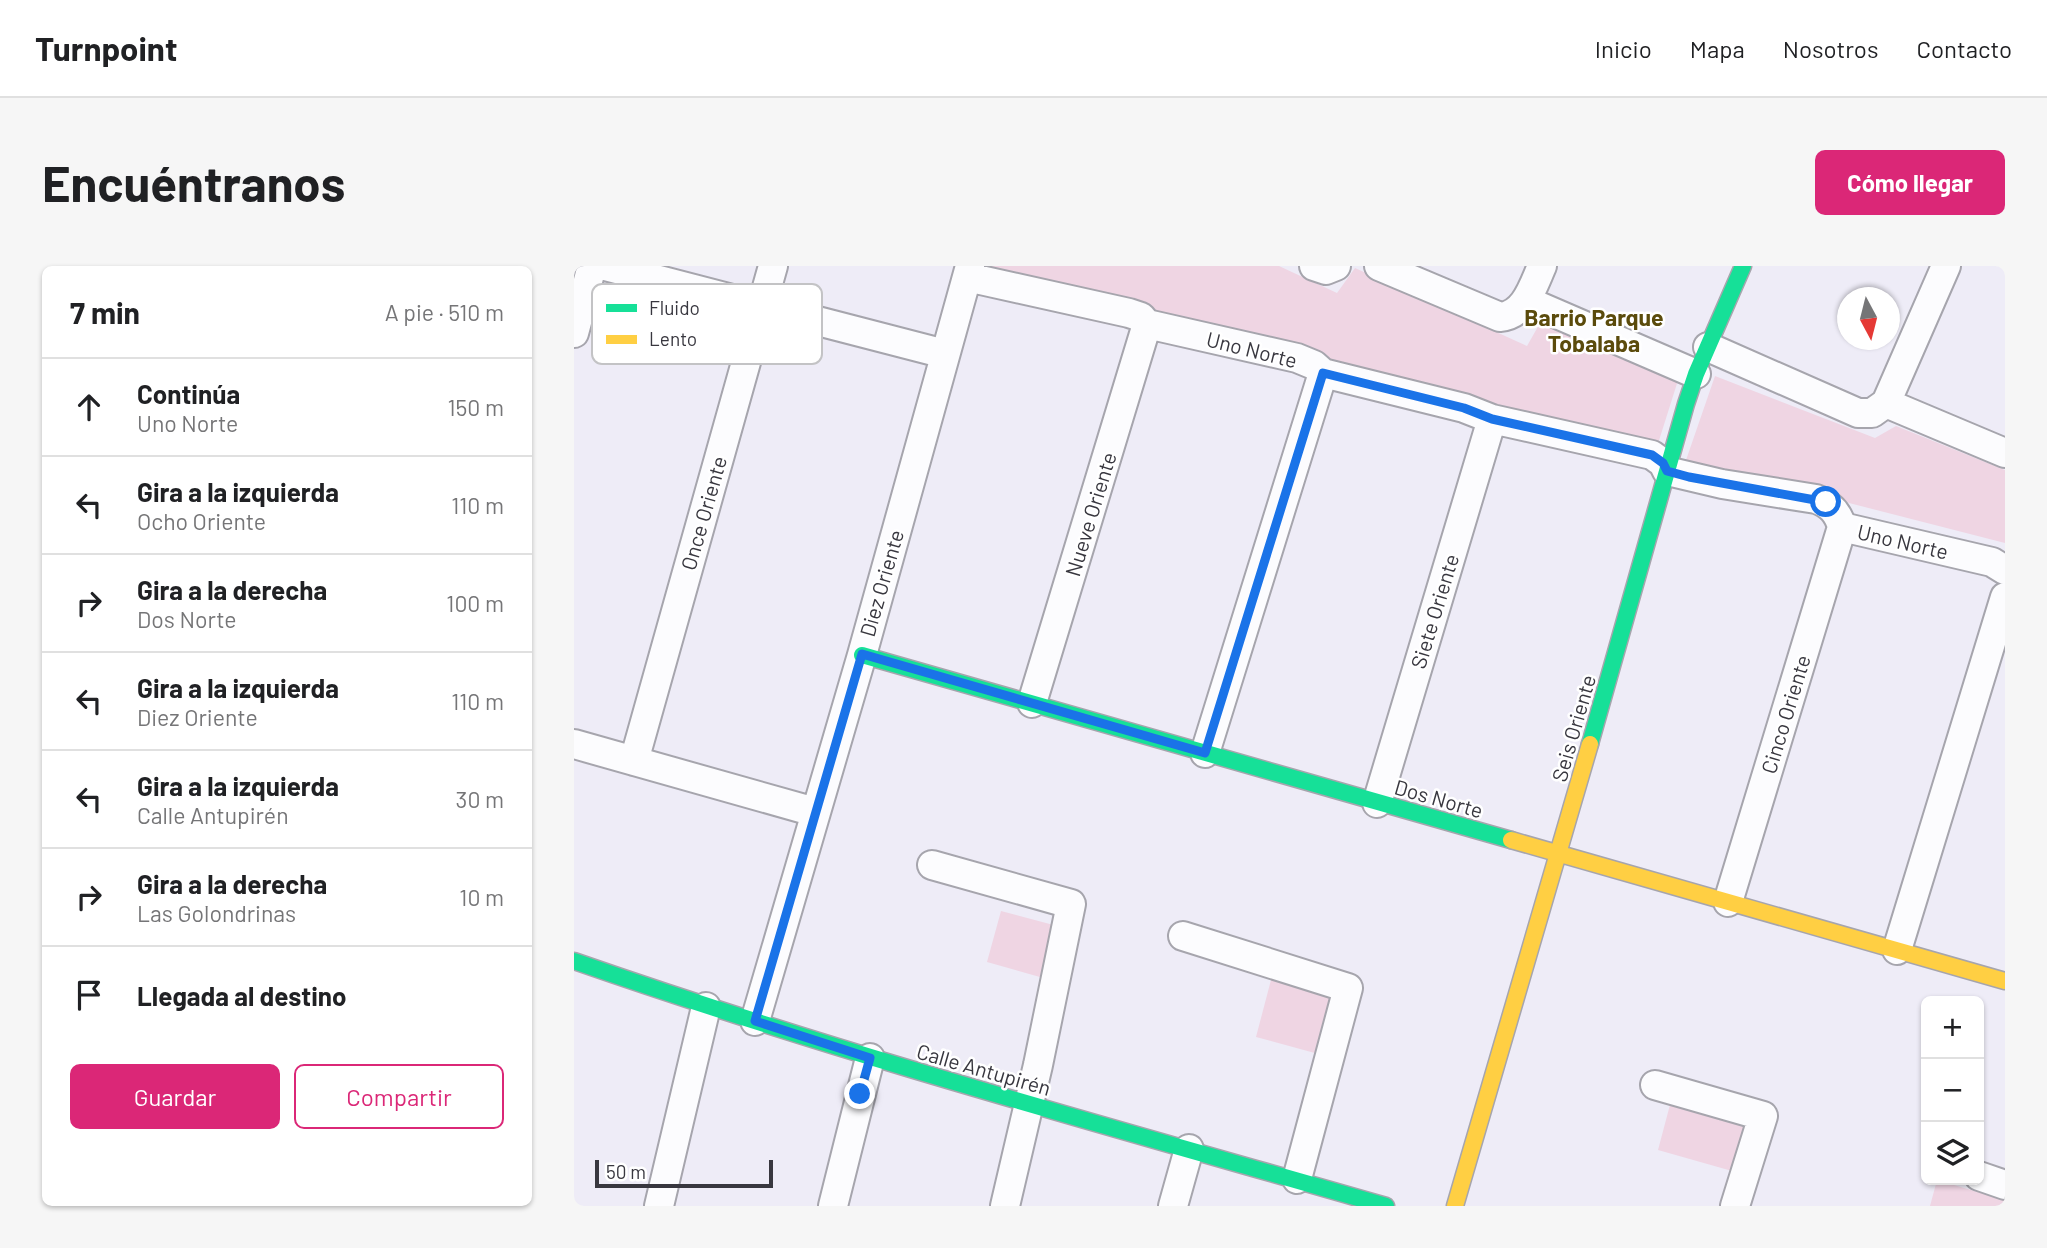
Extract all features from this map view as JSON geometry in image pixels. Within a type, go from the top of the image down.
[{"type":"street","points":[[574,332],[592,266]]},
{"type":"street","points":[[605,266],[673,284]]},
{"type":"street","name":"Once Oriente","points":[[768,284],[773,266]]},
{"type":"street","points":[[1314,266],[1326,270],[1336,266]]},
{"type":"street","points":[[1378,266],[1500,317],[1511,314],[1527,301],[1542,266]]},
{"type":"street","name":"Seis Oriente","points":[[1455,1206],[1559,855],[1696,374],[1743,266]]},
{"type":"street","points":[[1708,347],[1858,413],[1872,413],[1886,403],[1947,266]]},
{"type":"street","name":"Uno Norte","points":[[969,272],[1129,313],[1141,317],[1147,324],[1297,358],[1314,365],[1323,373],[1464,408],[1492,419],[1652,455],[1663,463],[1667,471],[1722,484],[1816,499],[1826,502],[1833,509],[1842,527],[1992,562],[2005,570]]},
{"type":"street","name":"Diez Oriente","points":[[755,1021],[969,272]]},
{"type":"street","points":[[1527,301],[1696,374]]},
{"type":"street","points":[[822,323],[945,354]]},
{"type":"street","name":"Nueve Oriente","points":[[1032,703],[1147,324]]},
{"type":"street","name":"Once Oriente","points":[[634,761],[745,364]]},
{"type":"street","points":[[1205,753],[1323,373]]},
{"type":"street","points":[[1886,403],[2005,453]]},
{"type":"street","name":"Siete Oriente","points":[[1377,803],[1492,419]]},
{"type":"street","name":"Cinco Oriente","points":[[1728,902],[1842,527]]},
{"type":"street","points":[[1897,950],[2005,597]]},
{"type":"street","name":"Dos Norte","points":[[862,654],[2005,981]]},
{"type":"street","points":[[574,744],[816,812]]},
{"type":"street","points":[[932,865],[1071,904],[1005,1206]]},
{"type":"street","points":[[1184,936],[1348,988],[1297,1179]]},
{"type":"street","name":"Calle Antupirén","points":[[574,961],[706,1007],[870,1058],[1297,1179],[1350,1201],[1386,1206]]},
{"type":"street","points":[[659,1206],[706,1007]]},
{"type":"street","points":[[833,1206],[870,1058]]},
{"type":"street","points":[[1655,1085],[1763,1116],[1735,1206]]},
{"type":"street","points":[[1173,1206],[1189,1149]]},
{"type":"street","points":[[1984,1178],[2005,1185]]},
{"type":"shaded area","points":[[988,266],[1279,266],[1337,293],[1355,268],[1527,346],[1544,316],[1680,374],[1656,450]]},
{"type":"shaded area","points":[[1715,376],[1875,438],[1896,426],[2005,470],[2005,543],[1849,503],[1834,492],[1685,463]]},
{"type":"shaded area","points":[[1001,911],[1061,927],[1047,979],[987,962]]},
{"type":"shaded area","points":[[1271,980],[1337,997],[1322,1055],[1256,1037]]},
{"type":"shaded area","points":[[1671,1101],[1746,1121],[1732,1171],[1658,1150]]},
{"type":"shaded area","points":[[1936,1185],[1954,1185],[2005,1200],[2005,1206],[1930,1206]]},
{"type":"traffic: fast","points":[[1590,744],[1686,404],[1696,374],[1743,266]]},
{"type":"traffic: fast","points":[[862,655],[1511,840]]},
{"type":"traffic: fast","points":[[574,961],[877,1059],[1386,1206]]},
{"type":"traffic: slow","points":[[1455,1206],[1590,744]]},
{"type":"traffic: slow","points":[[1511,840],[2005,981]]},
{"type":"district","name":"Barrio Parque Tobalaba","points":[[1594,330]]},
{"type":"route","points":[[860,1094],[870,1058],[755,1021],[862,654],[1205,753],[1323,373],[1464,408],[1492,419],[1652,455],[1663,463],[1667,471],[1689,477],[1826,502]]}]
